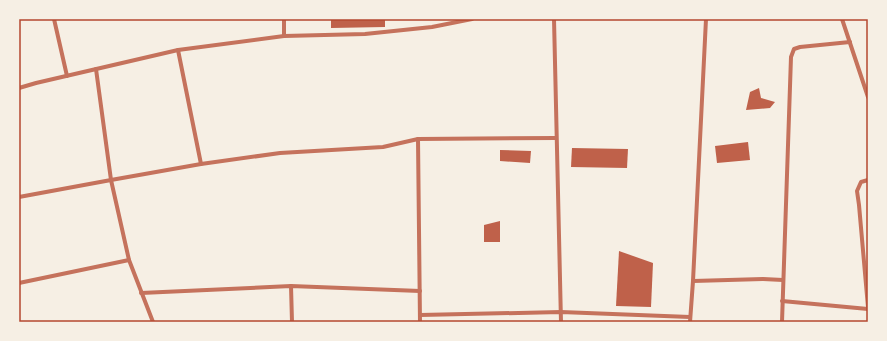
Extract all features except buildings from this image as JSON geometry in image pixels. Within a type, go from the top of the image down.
[{"type":"street","points":[[54,19],[67,76]]},
{"type":"street","points":[[284,19],[284,36]]},
{"type":"street","points":[[19,88],[178,50],[284,36],[365,34],[432,27],[472,19]]},
{"type":"street","points":[[554,19],[561,322]]},
{"type":"street","points":[[420,315],[560,312],[690,320],[706,19]]},
{"type":"street","points":[[842,19],[868,96]]},
{"type":"street","points":[[782,322],[791,57],[794,49],[800,47],[850,42]]},
{"type":"street","points":[[178,50],[201,164]]},
{"type":"street","points":[[96,69],[111,180],[129,260],[153,322]]},
{"type":"street","points":[[19,197],[201,164],[280,153],[383,147],[418,139],[556,138]]},
{"type":"street","points":[[418,139],[420,322]]},
{"type":"street","points":[[782,301],[868,308],[857,191],[861,182],[868,180]]},
{"type":"street","points":[[19,283],[129,260]]},
{"type":"street","points":[[693,281],[783,280]]},
{"type":"street","points":[[141,293],[291,286],[420,291]]},
{"type":"street","points":[[291,286],[292,322]]}]
